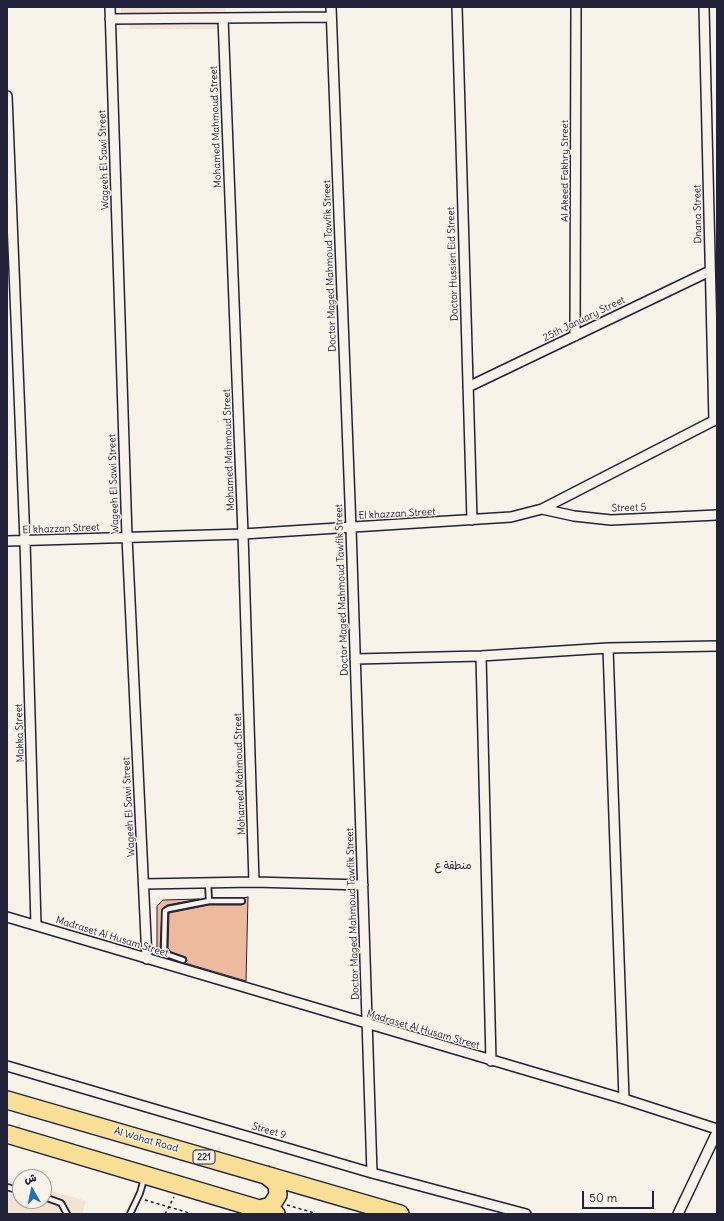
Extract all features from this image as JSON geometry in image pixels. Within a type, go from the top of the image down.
[{"type":"highway","name":"Al Wahat Road","points":[[7,1100],[400,1214]]},
{"type":"highway","points":[[7,1134],[276,1214]]},
{"type":"highway","points":[[260,1209],[271,1206],[278,1195],[277,1184],[266,1175]]},
{"type":"street","name":"Wageeh El Sawi Street","points":[[110,7],[127,537],[147,959]]},
{"type":"street","name":"Doctor Maged Mahmoud Tawfik Street","points":[[331,7],[351,528],[372,1173]]},
{"type":"street","name":"Doctor Hussien Eid Street","points":[[457,7],[472,520]]},
{"type":"street","name":"Al Akeed Fakhry Street","points":[[575,336],[576,7]]},
{"type":"street","name":"Dnana Street","points":[[704,7],[715,420]]},
{"type":"street","points":[[110,19],[331,17]]},
{"type":"street","name":"Mohamed Mahmoud Street","points":[[223,18],[243,534],[254,882]]},
{"type":"street","name":"Makka Street","points":[[7,96],[25,541],[36,925]]},
{"type":"street","name":"25th January Street","points":[[468,387],[710,271]]},
{"type":"street","name":"El khazzan Street","points":[[7,541],[243,534],[511,517],[542,509],[715,420]]},
{"type":"street","name":"Street 5","points":[[542,509],[574,516],[610,520],[717,515]]},
{"type":"street","points":[[355,659],[481,656],[608,648],[717,646]]},
{"type":"street","points":[[608,648],[624,1099]]},
{"type":"street","points":[[481,656],[492,1062]]},
{"type":"street","points":[[144,884],[254,882],[363,885]]},
{"type":"street","name":"Madraset Al Husam Street","points":[[7,917],[492,1062],[624,1099],[717,1131]]},
{"type":"street","name":"Street 9","points":[[7,1066],[372,1173],[526,1214]]},
{"type":"street","points":[[678,1214],[717,1131]]},
{"type":"lane","points":[[208,883],[209,901]]},
{"type":"lane","points":[[157,962],[165,952],[165,911],[168,908],[209,901],[242,901]]},
{"type":"lane","points":[[165,952],[183,960]]},
{"type":"lane","points":[[130,1214],[140,1193],[145,1174]]},
{"type":"lane","points":[[52,1200],[61,1203],[67,1214]]},
{"type":"path","points":[[165,1214],[180,1185]]},
{"type":"path","points":[[143,1201],[144,1200],[193,1214]]},
{"type":"shaded area","points":[[121,7],[226,7],[227,29],[131,29],[121,14]]},
{"type":"shaded area","points":[[7,1178],[12,1180],[12,1209],[52,1209],[52,1191],[86,1201],[82,1214],[7,1214]]},
{"type":"building","points":[[248,897],[246,981],[185,963],[187,961],[186,957],[171,952],[168,948],[169,913],[209,905],[242,905],[246,901],[243,898]]},
{"type":"building","points":[[199,899],[167,905],[162,909],[160,950],[167,958],[163,957],[157,948],[157,906],[163,900]]},
{"type":"district","name":"منطقة ع","points":[[453,866]]}]
